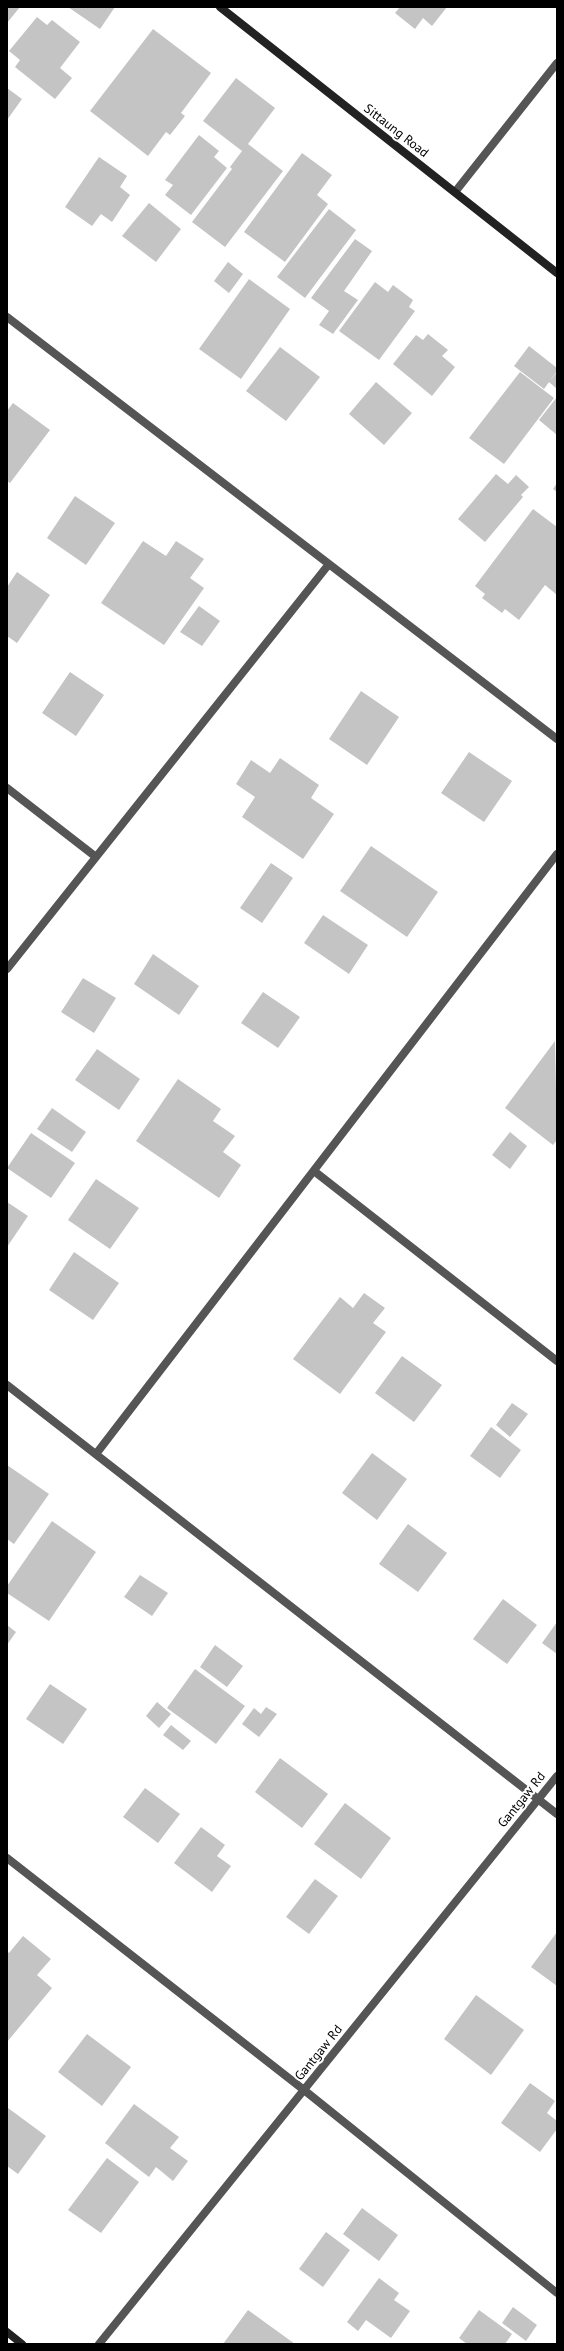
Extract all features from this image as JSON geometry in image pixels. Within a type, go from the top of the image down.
[{"type":"street","name":"Sittaung Road","points":[[220,7],[557,273]]},
{"type":"street","points":[[454,192],[557,63]]},
{"type":"street","points":[[7,317],[557,739]]},
{"type":"street","points":[[7,969],[329,564]]},
{"type":"street","points":[[7,788],[96,857]]},
{"type":"street","points":[[96,1454],[557,854]]},
{"type":"street","points":[[314,1171],[557,1361]]},
{"type":"street","points":[[7,1385],[557,1814]]},
{"type":"street","name":"Gantgaw Rd","points":[[99,2344],[557,1776]]},
{"type":"street","points":[[7,1858],[304,2090],[557,2293]]},
{"type":"street","points":[[7,2332],[22,2344]]},
{"type":"building","points":[[7,7],[20,7],[7,23]]},
{"type":"building","points":[[68,7],[115,7],[100,29]]},
{"type":"building","points":[[400,7],[447,7],[432,26],[423,18],[415,29],[395,13]]},
{"type":"building","points":[[37,17],[47,25],[52,20],[80,42],[60,68],[72,78],[55,99],[15,67],[20,60],[9,51]]},
{"type":"building","points":[[153,29],[211,73],[181,113],[185,116],[170,135],[166,132],[148,156],[90,111]]},
{"type":"building","points":[[236,78],[275,108],[248,144],[283,171],[225,247],[192,222],[232,169],[230,167],[242,151],[203,121]]},
{"type":"building","points":[[7,88],[22,99],[7,120]]},
{"type":"building","points":[[199,135],[219,151],[214,157],[227,168],[191,215],[165,195],[173,185],[165,180]]},
{"type":"building","points":[[302,153],[332,175],[317,195],[328,204],[285,262],[244,232]]},
{"type":"building","points":[[99,157],[127,176],[120,187],[130,195],[112,222],[101,214],[92,226],[65,207]]},
{"type":"building","points":[[149,203],[181,229],[156,262],[122,236]]},
{"type":"building","points":[[329,209],[356,230],[305,298],[277,277]]},
{"type":"building","points":[[355,239],[372,251],[344,291],[358,300],[333,334],[319,325],[329,311],[311,298]]},
{"type":"building","points":[[228,262],[243,274],[229,293],[214,281]]},
{"type":"building","points":[[249,279],[290,309],[241,379],[199,349]]},
{"type":"building","points":[[375,282],[388,292],[393,285],[413,300],[409,307],[415,311],[379,360],[339,331]]},
{"type":"building","points":[[428,334],[448,350],[442,356],[455,367],[432,396],[393,364],[416,335],[423,340]]},
{"type":"building","points":[[529,346],[557,368],[557,371],[544,389],[514,366]]},
{"type":"building","points":[[280,347],[320,377],[286,421],[246,391]]},
{"type":"building","points":[[520,372],[554,398],[504,464],[469,438]]},
{"type":"building","points":[[557,372],[557,389],[549,382]]},
{"type":"building","points":[[376,382],[412,413],[384,445],[349,414]]},
{"type":"building","points":[[557,397],[557,435],[539,420]]},
{"type":"building","points":[[13,403],[50,430],[10,483],[7,481],[7,411]]},
{"type":"building","points":[[496,474],[508,484],[516,475],[529,487],[521,495],[523,497],[485,542],[458,519]]},
{"type":"building","points":[[557,483],[557,492],[553,489]]},
{"type":"building","points":[[75,496],[115,523],[86,565],[47,538]]},
{"type":"building","points":[[533,509],[557,527],[557,595],[545,585],[519,620],[505,609],[502,613],[482,598],[485,594],[475,586]]},
{"type":"building","points":[[143,541],[166,556],[176,541],[204,559],[190,578],[204,588],[164,645],[101,603]]},
{"type":"building","points":[[17,572],[50,595],[17,643],[7,636],[7,587]]},
{"type":"building","points":[[199,606],[220,621],[202,646],[180,632]]},
{"type":"building","points":[[70,672],[104,695],[76,736],[42,713]]},
{"type":"building","points":[[361,691],[399,717],[367,765],[329,739]]},
{"type":"building","points":[[469,752],[512,781],[484,822],[441,793]]},
{"type":"building","points":[[280,758],[319,785],[311,798],[334,814],[303,859],[242,817],[255,797],[236,784],[251,760],[270,773]]},
{"type":"building","points":[[371,846],[438,892],[407,937],[340,891]]},
{"type":"building","points":[[271,863],[293,878],[262,923],[240,908]]},
{"type":"building","points":[[323,915],[368,945],[349,974],[304,943]]},
{"type":"building","points":[[153,954],[199,986],[179,1015],[134,984]]},
{"type":"building","points":[[83,978],[116,998],[94,1033],[61,1012]]},
{"type":"building","points":[[263,992],[300,1017],[278,1048],[241,1023]]},
{"type":"building","points":[[555,1041],[557,1140],[553,1145],[505,1108]]},
{"type":"building","points":[[97,1049],[140,1079],[119,1110],[75,1080]]},
{"type":"building","points":[[178,1079],[221,1109],[213,1121],[235,1136],[223,1152],[241,1165],[219,1198],[136,1141]]},
{"type":"building","points":[[52,1108],[86,1132],[72,1152],[37,1129]]},
{"type":"building","points":[[510,1132],[527,1146],[510,1169],[492,1155]]},
{"type":"building","points":[[31,1133],[75,1163],[51,1198],[7,1168]]},
{"type":"building","points":[[96,1179],[139,1208],[110,1249],[68,1220]]},
{"type":"building","points":[[7,1202],[28,1216],[7,1247]]},
{"type":"building","points":[[74,1252],[119,1283],[93,1320],[49,1290]]},
{"type":"building","points":[[364,1293],[385,1308],[373,1323],[386,1332],[340,1394],[293,1359],[340,1297],[353,1308]]},
{"type":"building","points":[[402,1356],[442,1385],[414,1422],[375,1393]]},
{"type":"building","points":[[512,1403],[528,1414],[510,1437],[496,1425]]},
{"type":"building","points":[[491,1427],[521,1450],[500,1478],[470,1456]]},
{"type":"building","points":[[372,1453],[407,1479],[377,1520],[342,1493]]},
{"type":"building","points":[[7,1465],[49,1494],[14,1544],[7,1539]]},
{"type":"building","points":[[52,1521],[96,1552],[49,1621],[7,1593],[7,1586]]},
{"type":"building","points":[[408,1524],[447,1553],[418,1592],[379,1564]]},
{"type":"building","points":[[140,1575],[168,1593],[152,1616],[124,1597]]},
{"type":"building","points":[[503,1599],[537,1625],[507,1664],[473,1639]]},
{"type":"building","points":[[557,1622],[557,1654],[542,1643]]},
{"type":"building","points":[[7,1625],[16,1632],[7,1645]]},
{"type":"building","points":[[215,1645],[243,1666],[227,1687],[200,1667]]},
{"type":"building","points":[[195,1669],[245,1706],[216,1744],[167,1708]]},
{"type":"building","points":[[50,1684],[87,1709],[63,1744],[26,1719]]},
{"type":"building","points":[[157,1702],[171,1714],[159,1728],[146,1716]]},
{"type":"building","points":[[266,1707],[277,1714],[259,1737],[242,1724],[254,1708],[261,1714]]},
{"type":"building","points":[[171,1725],[191,1741],[183,1750],[163,1735]]},
{"type":"building","points":[[280,1758],[328,1794],[302,1828],[255,1792]]},
{"type":"building","points":[[145,1788],[180,1814],[158,1843],[123,1817]]},
{"type":"building","points":[[345,1803],[391,1838],[361,1879],[314,1844]]},
{"type":"building","points":[[201,1827],[225,1845],[217,1856],[231,1866],[212,1892],[174,1863]]},
{"type":"building","points":[[315,1879],[338,1896],[309,1934],[286,1917]]},
{"type":"building","points":[[557,1932],[557,1986],[531,1967]]},
{"type":"building","points":[[23,1936],[51,1959],[37,1975],[52,1988],[7,2042],[7,1951],[9,1953]]},
{"type":"building","points":[[476,1995],[524,2030],[491,2075],[444,2039]]},
{"type":"building","points":[[87,2034],[131,2067],[102,2106],[58,2072]]},
{"type":"building","points":[[530,2083],[555,2101],[547,2113],[557,2121],[557,2129],[540,2152],[501,2123]]},
{"type":"building","points":[[134,2104],[179,2137],[170,2148],[188,2161],[173,2181],[156,2167],[149,2177],[105,2143]]},
{"type":"building","points":[[8,2108],[46,2136],[18,2174],[7,2166]]},
{"type":"building","points":[[107,2158],[139,2182],[101,2233],[68,2210]]},
{"type":"building","points":[[362,2208],[398,2235],[379,2261],[343,2234]]},
{"type":"building","points":[[326,2232],[350,2250],[323,2287],[299,2269]]},
{"type":"building","points":[[379,2278],[399,2293],[394,2300],[410,2311],[391,2338],[366,2320],[358,2331],[347,2322]]},
{"type":"building","points":[[513,2307],[537,2325],[526,2341],[502,2323]]},
{"type":"building","points":[[248,2310],[295,2344],[223,2344]]},
{"type":"building","points":[[479,2310],[512,2334],[505,2344],[467,2344],[459,2338]]}]
